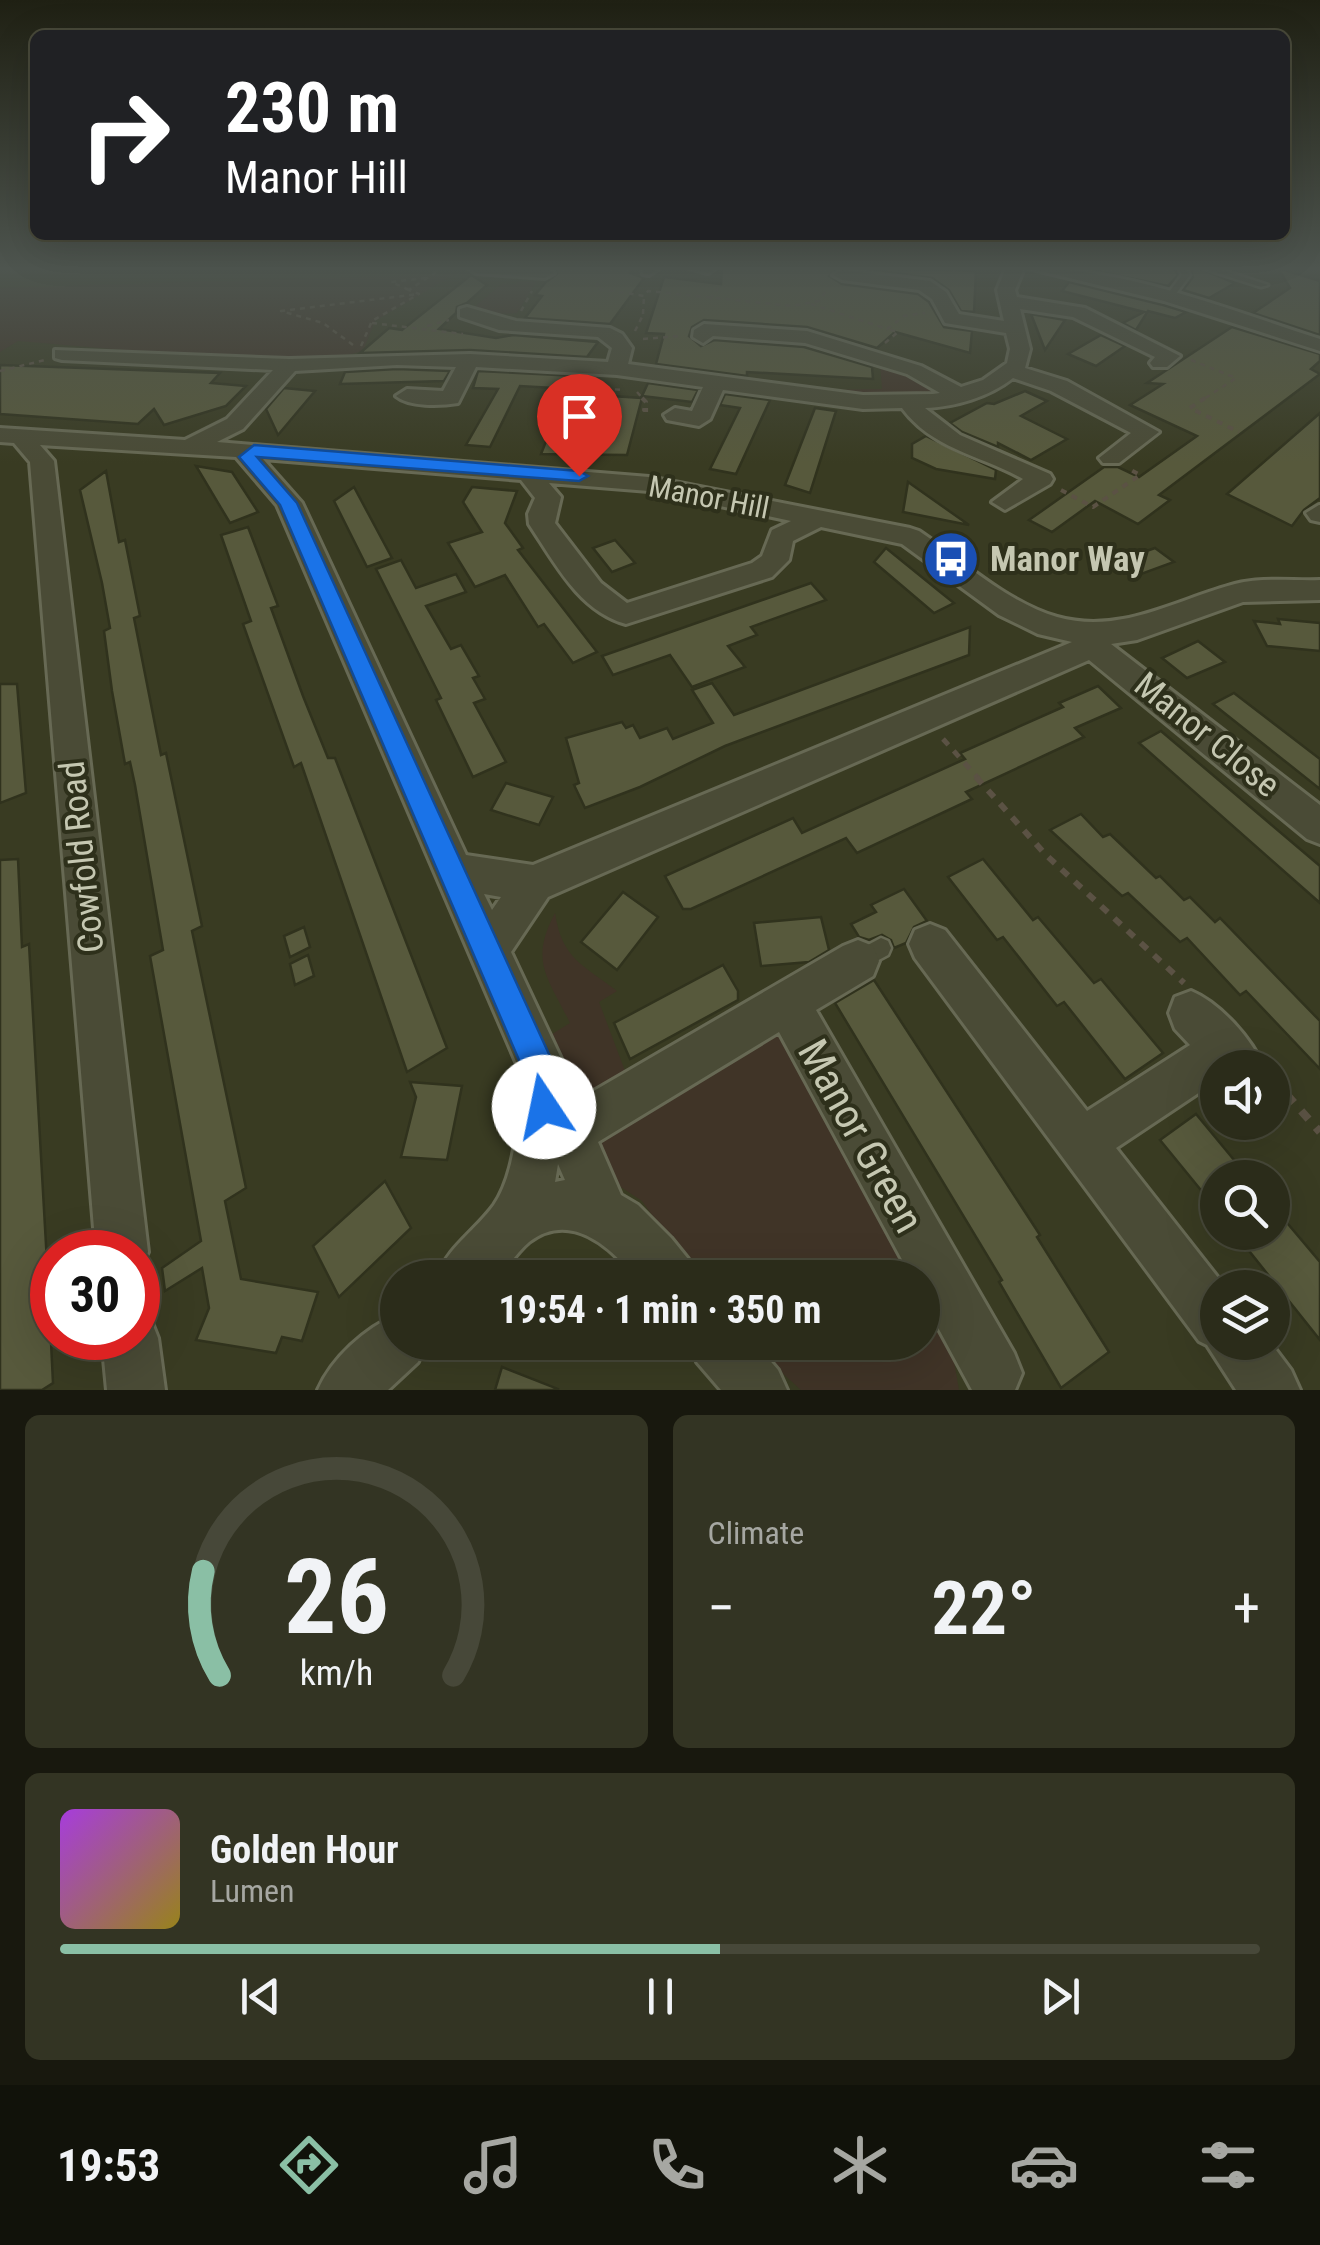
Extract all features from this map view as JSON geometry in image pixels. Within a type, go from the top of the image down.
[{"type":"street","points":[[605,333],[616,338],[622,348],[617,369]]},
{"type":"street","points":[[703,337],[704,333]]},
{"type":"street","points":[[746,333],[807,337],[914,370],[962,396]]},
{"type":"street","points":[[62,354],[289,365],[397,358],[470,360],[617,369],[863,402],[910,404],[962,396],[991,385],[1012,371],[1020,353],[1015,333]]},
{"type":"street","points":[[1120,333],[1165,360]]},
{"type":"street","points":[[1144,345],[1167,333]]},
{"type":"street","points":[[1284,333],[1320,344]]},
{"type":"street","points":[[450,398],[470,360]]},
{"type":"street","points":[[289,365],[242,441],[248,457],[288,503],[602,1211]]},
{"type":"street","points":[[1012,371],[1059,386],[1147,432],[1111,458]]},
{"type":"street","points":[[698,419],[716,382]]},
{"type":"street","points":[[1082,401],[1106,388]]},
{"type":"street","points":[[407,396],[475,399]]},
{"type":"street","points":[[910,404],[943,434],[1016,464],[1041,479],[1005,502]]},
{"type":"street","name":"Manor Hill","points":[[25,444],[78,439],[191,446],[242,441],[541,485],[579,476],[649,484],[919,540],[1009,608],[1031,620],[1091,640]]},
{"type":"street","name":"Cowfold Road","points":[[25,444],[119,1230]]},
{"type":"street","points":[[288,503],[300,482],[328,456]]},
{"type":"street","points":[[541,485],[542,524],[598,598],[616,612],[637,612],[762,570],[775,560],[781,536]]},
{"type":"street","points":[[757,506],[781,536]]},
{"type":"street","points":[[781,536],[819,518]]},
{"type":"street","points":[[452,871],[534,884],[1022,676],[1091,640],[1141,627],[1220,596],[1264,590],[1320,590]]},
{"type":"street","points":[[1022,676],[1033,658],[1027,629],[1031,620]]},
{"type":"street","name":"Manor Close","points":[[1091,640],[1320,827]]},
{"type":"street","points":[[487,952],[534,884]]},
{"type":"street","points":[[930,944],[1200,1299]]},
{"type":"street","name":"Manor Green","points":[[570,1132],[869,955]]},
{"type":"street","points":[[1188,998],[1226,1050]]},
{"type":"street","name":"Manor Green","points":[[786,1003],[994,1373]]},
{"type":"street","points":[[1080,1144],[1200,1076]]},
{"type":"street","points":[[512,1224],[529,1188],[548,1087]]},
{"type":"street","points":[[479,1260],[512,1224],[536,1210],[573,1204],[602,1211],[640,1236],[656,1260]]},
{"type":"street","points":[[347,1390],[380,1359]]},
{"type":"street","points":[[133,1360],[136,1390]]},
{"type":"street","points":[[732,1360],[758,1390]]},
{"type":"street","points":[[1248,1360],[1270,1390]]},
{"type":"path","points":[[339,333],[358,350]]},
{"type":"path","points":[[363,344],[368,333]]},
{"type":"path","points":[[636,333],[645,341],[663,336],[703,337]]},
{"type":"path","points":[[0,371],[62,354]]},
{"type":"path","points":[[1165,360],[1175,354],[1236,378],[1190,408],[1239,432]]},
{"type":"path","points":[[631,387],[646,402],[644,410],[698,419]]},
{"type":"path","points":[[1041,479],[1094,507],[1140,474],[1111,458]]},
{"type":"path","points":[[923,718],[1046,854],[1188,998]]},
{"type":"path","points":[[1290,1098],[1320,1132]]},
{"type":"shaded area","points":[[0,333],[370,333],[363,351],[265,362],[18,341],[0,352]]},
{"type":"shaded area","points":[[880,363],[935,389],[934,394],[876,398],[816,390],[882,389]]},
{"type":"shaded area","points":[[555,913],[568,951],[617,991],[599,1002],[625,1071],[705,1024],[711,1036],[590,1097],[573,1088],[549,1036],[570,1023],[544,969],[543,944]]},
{"type":"shaded area","points":[[779,1023],[920,1260],[684,1260],[642,1201],[601,1174],[597,1157],[601,1138]]},
{"type":"shaded area","points":[[940,1294],[963,1333],[953,1355],[959,1390],[801,1390],[768,1360],[940,1360]]},
{"type":"building","points":[[383,333],[463,333],[598,342],[587,357],[470,350],[360,353]]},
{"type":"building","points":[[646,333],[690,333],[701,346],[714,340],[804,347],[872,367],[873,379],[747,372],[747,376],[656,364],[664,334]]},
{"type":"building","points":[[827,333],[894,333],[877,348]]},
{"type":"building","points":[[898,333],[972,333],[970,353]]},
{"type":"building","points":[[1038,333],[1056,333],[1045,350]]},
{"type":"building","points":[[1223,333],[1251,333],[1320,354],[1320,361],[1311,369],[1320,374],[1159,495],[1170,500],[1138,524],[1095,501],[1052,532],[1029,520],[1104,467],[1118,467],[1139,477],[1197,436],[1130,405],[1163,384],[1147,383]]},
{"type":"building","points":[[1101,335],[1125,346],[1096,366],[1068,354]]},
{"type":"building","points":[[0,365],[220,373],[211,383],[246,386],[226,406],[164,425],[154,409],[138,424],[0,414]]},
{"type":"building","points":[[450,371],[444,381],[340,384],[345,372]]},
{"type":"building","points":[[478,371],[577,376],[572,389],[520,386],[490,447],[466,445],[498,389],[473,388]]},
{"type":"building","points":[[648,383],[698,390],[692,402],[642,396]]},
{"type":"building","points":[[284,388],[315,391],[278,435],[266,409]]},
{"type":"building","points":[[1025,391],[1047,401],[1021,416],[1067,439],[1031,460],[998,443],[998,447],[962,432],[950,423],[987,403],[994,404]]},
{"type":"building","points":[[565,393],[642,398],[627,455],[541,454]]},
{"type":"building","points":[[725,394],[770,400],[736,474],[710,469],[740,408],[720,405]]},
{"type":"building","points":[[815,408],[836,411],[810,493],[785,485]]},
{"type":"building","points":[[1320,413],[1320,498],[1292,526],[1227,494]]},
{"type":"building","points":[[926,436],[996,470],[995,479],[936,469],[912,458],[912,444]]},
{"type":"building","points":[[196,466],[232,472],[258,512],[230,523]]},
{"type":"building","points":[[106,471],[119,542],[125,540],[140,616],[134,618],[161,755],[166,753],[202,926],[192,931],[246,1188],[225,1201],[241,1279],[318,1292],[302,1341],[282,1337],[276,1353],[196,1340],[209,1308],[202,1268],[165,1291],[162,1268],[201,1241],[150,956],[163,950],[135,785],[130,762],[125,764],[112,691],[104,631],[110,628],[102,583],[80,490]]},
{"type":"building","points":[[908,482],[969,525],[903,512]]},
{"type":"building","points":[[354,487],[392,558],[367,567],[334,501]]},
{"type":"building","points":[[472,487],[517,491],[505,523],[523,548],[518,550],[597,652],[573,663],[544,624],[538,627],[505,575],[475,587],[448,543],[482,532],[463,502]]},
{"type":"building","points":[[248,527],[278,606],[271,608],[303,696],[328,758],[335,758],[447,1048],[407,1072],[301,763],[294,767],[243,624],[251,621],[221,535]]},
{"type":"building","points":[[615,540],[635,563],[612,572],[593,548]]},
{"type":"building","points":[[886,548],[954,603],[934,613],[874,562]]},
{"type":"building","points":[[1155,548],[1174,562],[1133,577],[1109,564]]},
{"type":"building","points":[[401,560],[416,588],[456,574],[466,592],[426,606],[451,649],[461,645],[479,676],[473,678],[485,699],[474,703],[506,762],[473,777],[436,700],[441,698],[376,569]]},
{"type":"building","points":[[811,583],[826,600],[751,627],[757,635],[728,646],[745,667],[692,687],[670,655],[613,675],[602,656]]},
{"type":"building","points":[[1278,619],[1320,623],[1320,651],[1267,646],[1254,621],[1280,624]]},
{"type":"building","points":[[970,627],[969,655],[725,746],[640,787],[585,808],[574,785],[579,783],[566,738],[622,722],[626,728],[633,725],[640,738],[667,728],[673,739],[713,723],[692,690],[712,683],[734,715]]},
{"type":"building","points":[[1198,641],[1225,662],[1187,678],[1162,658]]},
{"type":"building","points":[[0,684],[17,684],[26,793],[0,803]]},
{"type":"building","points":[[1098,686],[1121,708],[1075,728],[1084,737],[966,792],[972,799],[857,853],[846,838],[691,909],[683,909],[665,876],[793,818],[802,833],[965,759],[960,753],[1063,707],[1059,703]]},
{"type":"building","points":[[1234,693],[1320,759],[1320,789],[1213,704]]},
{"type":"building","points":[[1161,731],[1320,866],[1320,903],[1139,743]]},
{"type":"building","points":[[506,783],[553,797],[539,825],[491,810]]},
{"type":"building","points":[[1081,814],[1103,837],[1110,834],[1184,900],[1190,897],[1215,922],[1220,918],[1320,1021],[1320,1069],[1246,991],[1240,995],[1187,938],[1180,942],[1128,893],[1122,896],[1050,830]]},
{"type":"building","points":[[18,859],[22,947],[29,944],[45,1230],[30,1230],[30,1360],[52,1360],[53,1383],[42,1390],[0,1390],[0,860]]},
{"type":"building","points":[[983,859],[1033,920],[1038,917],[1094,983],[1101,979],[1163,1053],[1125,1079],[1064,1002],[1057,1006],[1003,937],[997,940],[948,877]]},
{"type":"building","points":[[904,889],[927,921],[914,927],[906,943],[894,948],[891,940],[882,935],[869,940],[859,937],[851,924],[876,912],[871,905]]},
{"type":"building","points":[[623,892],[658,917],[617,970],[581,942]]},
{"type":"building","points":[[821,917],[829,950],[809,962],[761,966],[754,923]]},
{"type":"building","points":[[304,927],[310,947],[290,957],[284,936]]},
{"type":"building","points":[[308,955],[314,976],[295,985],[290,964]]},
{"type":"building","points":[[723,965],[738,991],[738,1000],[630,1059],[614,1023]]},
{"type":"building","points":[[874,980],[1040,1235],[1037,1237],[1109,1352],[1061,1388],[999,1282],[1002,1280],[835,1003]]},
{"type":"building","points":[[410,1082],[462,1086],[447,1160],[401,1157],[416,1097]]},
{"type":"building","points":[[1196,1114],[1200,1119],[1200,1140],[1218,1140],[1234,1160],[1200,1160],[1200,1189],[1160,1140]]},
{"type":"building","points":[[385,1181],[411,1228],[339,1297],[313,1246]]},
{"type":"building","points":[[1290,1226],[1320,1262],[1320,1340],[1290,1302],[1290,1270],[1264,1270],[1248,1250],[1290,1250]]},
{"type":"building","points":[[502,1367],[558,1389],[558,1390],[495,1390]]},
{"type":"place","name":"Manor Way","points":[[951,559]]},
{"type":"route","points":[[544,1107],[548,1087],[288,503],[248,457],[254,450],[579,476]]}]
